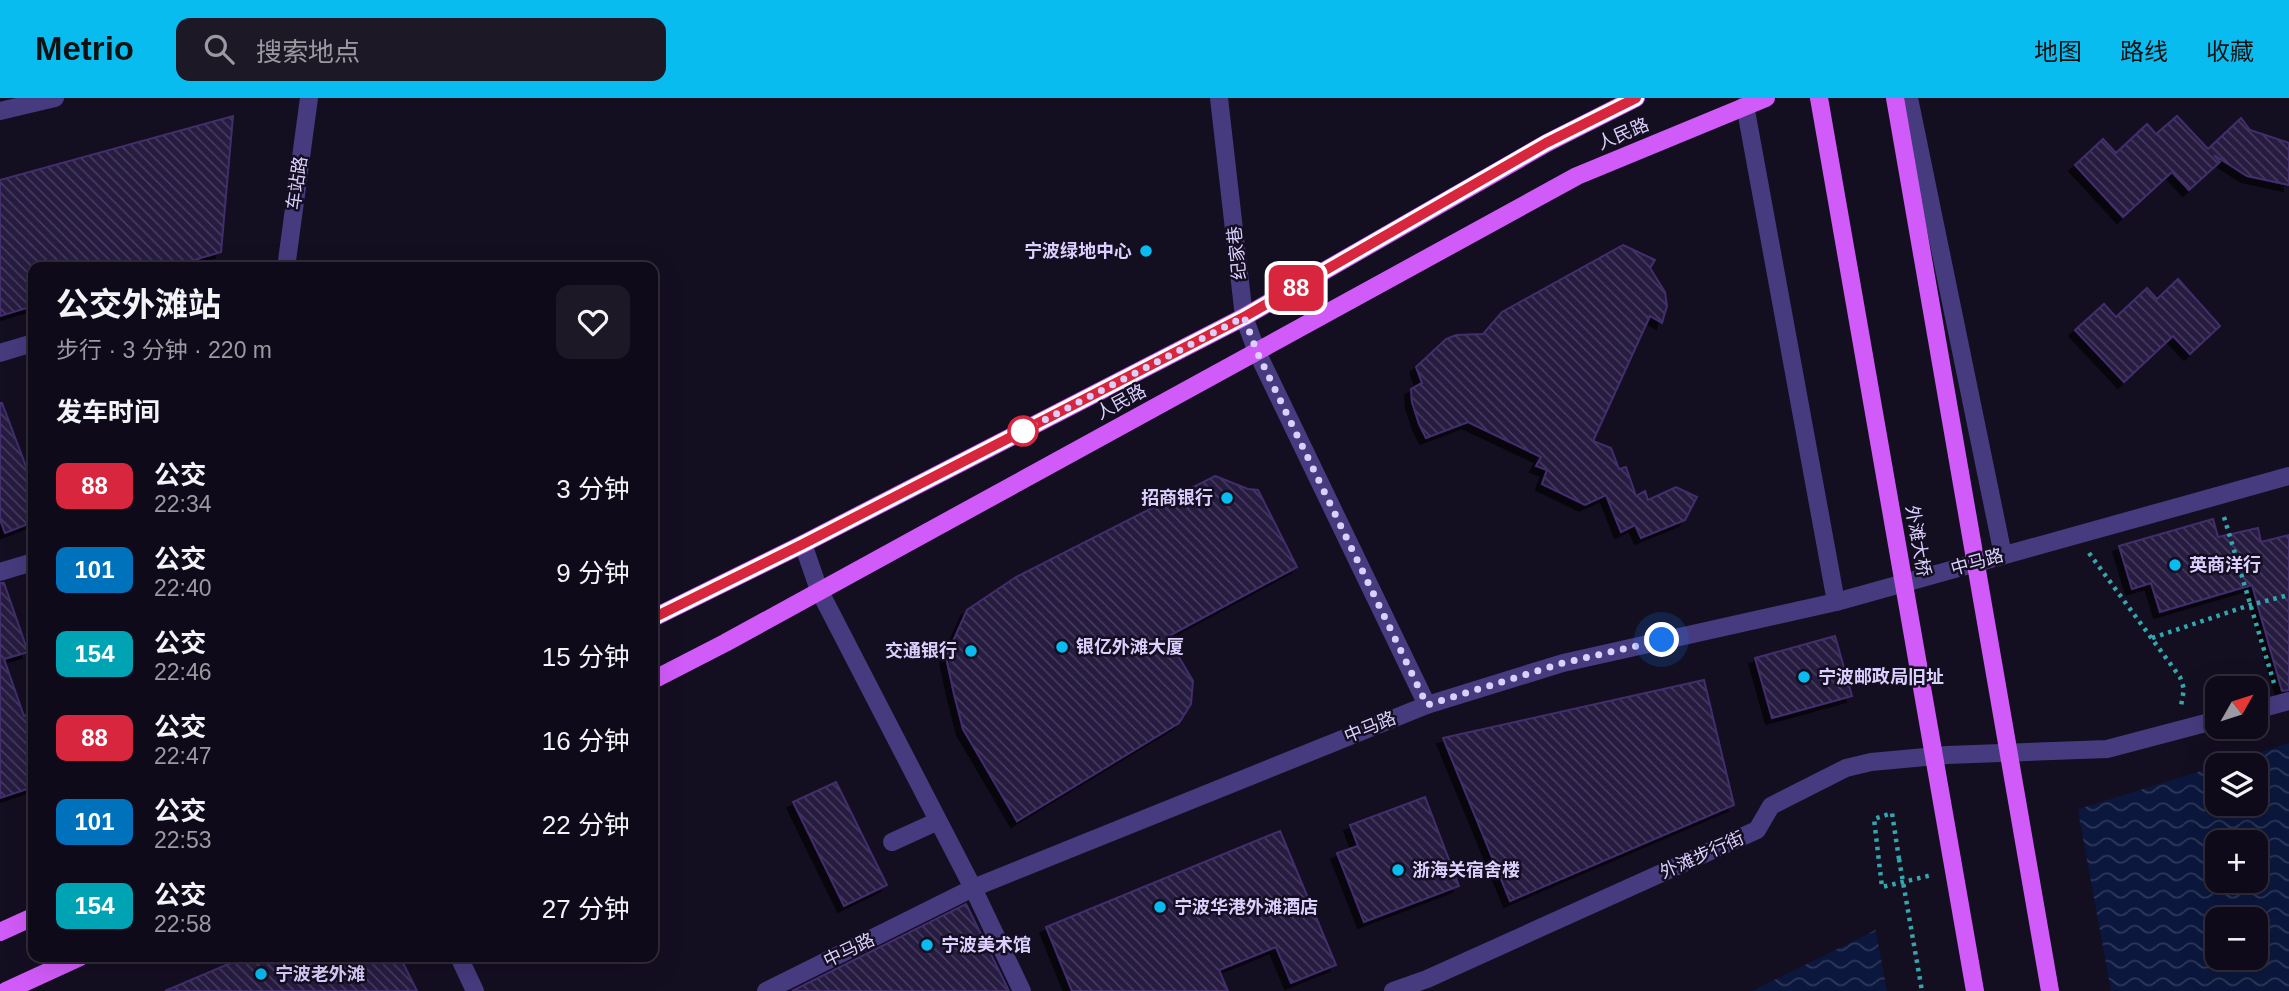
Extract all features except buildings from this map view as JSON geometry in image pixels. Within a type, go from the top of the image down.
[{"type":"main road","name":"人民路","points":[[658,616],[1244,317],[1546,143],[1636,98]]},
{"type":"main road","name":"人民路","points":[[658,677],[1577,176],[1766,98]]},
{"type":"main road","name":"外滩大桥","points":[[1819,98],[1975,991]]},
{"type":"main road","points":[[1895,98],[2050,991]]},
{"type":"main road","points":[[1,927],[28,919]]},
{"type":"main road","points":[[6,991],[69,962]]},
{"type":"street","points":[[6,106],[55,98]]},
{"type":"street","name":"车站路","points":[[287,262],[309,98]]},
{"type":"street","name":"纪家巷","points":[[1220,98],[1244,317],[1257,352],[1427,705]]},
{"type":"street","points":[[1909,98],[2003,555]]},
{"type":"street","points":[[1745,105],[1836,602]]},
{"type":"street","points":[[0,353],[28,345]]},
{"type":"street","name":"中马路","points":[[766,991],[973,888],[1427,705],[1563,663],[1836,602],[2289,476]]},
{"type":"street","points":[[803,544],[819,590],[973,888],[1022,991]]},
{"type":"street","points":[[0,572],[28,564]]},
{"type":"street","name":"外滩步行街","points":[[1393,991],[1427,979],[1757,830],[1772,806],[1846,768],[1871,762],[1947,755],[2107,749],[2205,723]]},
{"type":"street","points":[[892,842],[938,821]]},
{"type":"street","points":[[461,962],[475,991]]},
{"type":"path","points":[[2218,496],[2250,605],[2284,702]]},
{"type":"path","points":[[2076,536],[2180,677],[2184,689],[2176,731]]},
{"type":"path","points":[[2152,638],[2250,605],[2289,595]]},
{"type":"path","points":[[1922,991],[1899,859],[1892,813],[1874,819],[1882,887],[1942,873]]},
{"type":"water","points":[[2289,743],[2289,991],[1752,991],[1870,933],[2069,812],[2205,770],[2205,816],[2268,816],[2268,753],[2258,753]]},
{"type":"pier","points":[[2077,806],[2111,991],[1887,991],[1875,926],[2067,809]]},
{"type":"bus line","name":"88","points":[[658,615],[803,544],[1244,317],[1546,143],[1636,98]]},
{"type":"place","name":"宁波绿地中心","points":[[1146,251]]},
{"type":"place","name":"招商银行","points":[[1227,498]]},
{"type":"place","name":"英商洋行","points":[[2175,565]]},
{"type":"place","name":"银亿外滩大厦","points":[[1062,647]]},
{"type":"place","name":"交通银行","points":[[971,651]]},
{"type":"place","name":"宁波邮政局旧址","points":[[1804,677]]},
{"type":"place","name":"浙海关宿舍楼","points":[[1398,870]]},
{"type":"place","name":"宁波华港外滩酒店","points":[[1160,907]]},
{"type":"place","name":"宁波美术馆","points":[[927,945]]},
{"type":"place","name":"宁波老外滩","points":[[261,974]]},
{"type":"route","points":[[1023,431],[1244,317],[1257,352],[1427,705],[1563,663],[1662,640]]}]
